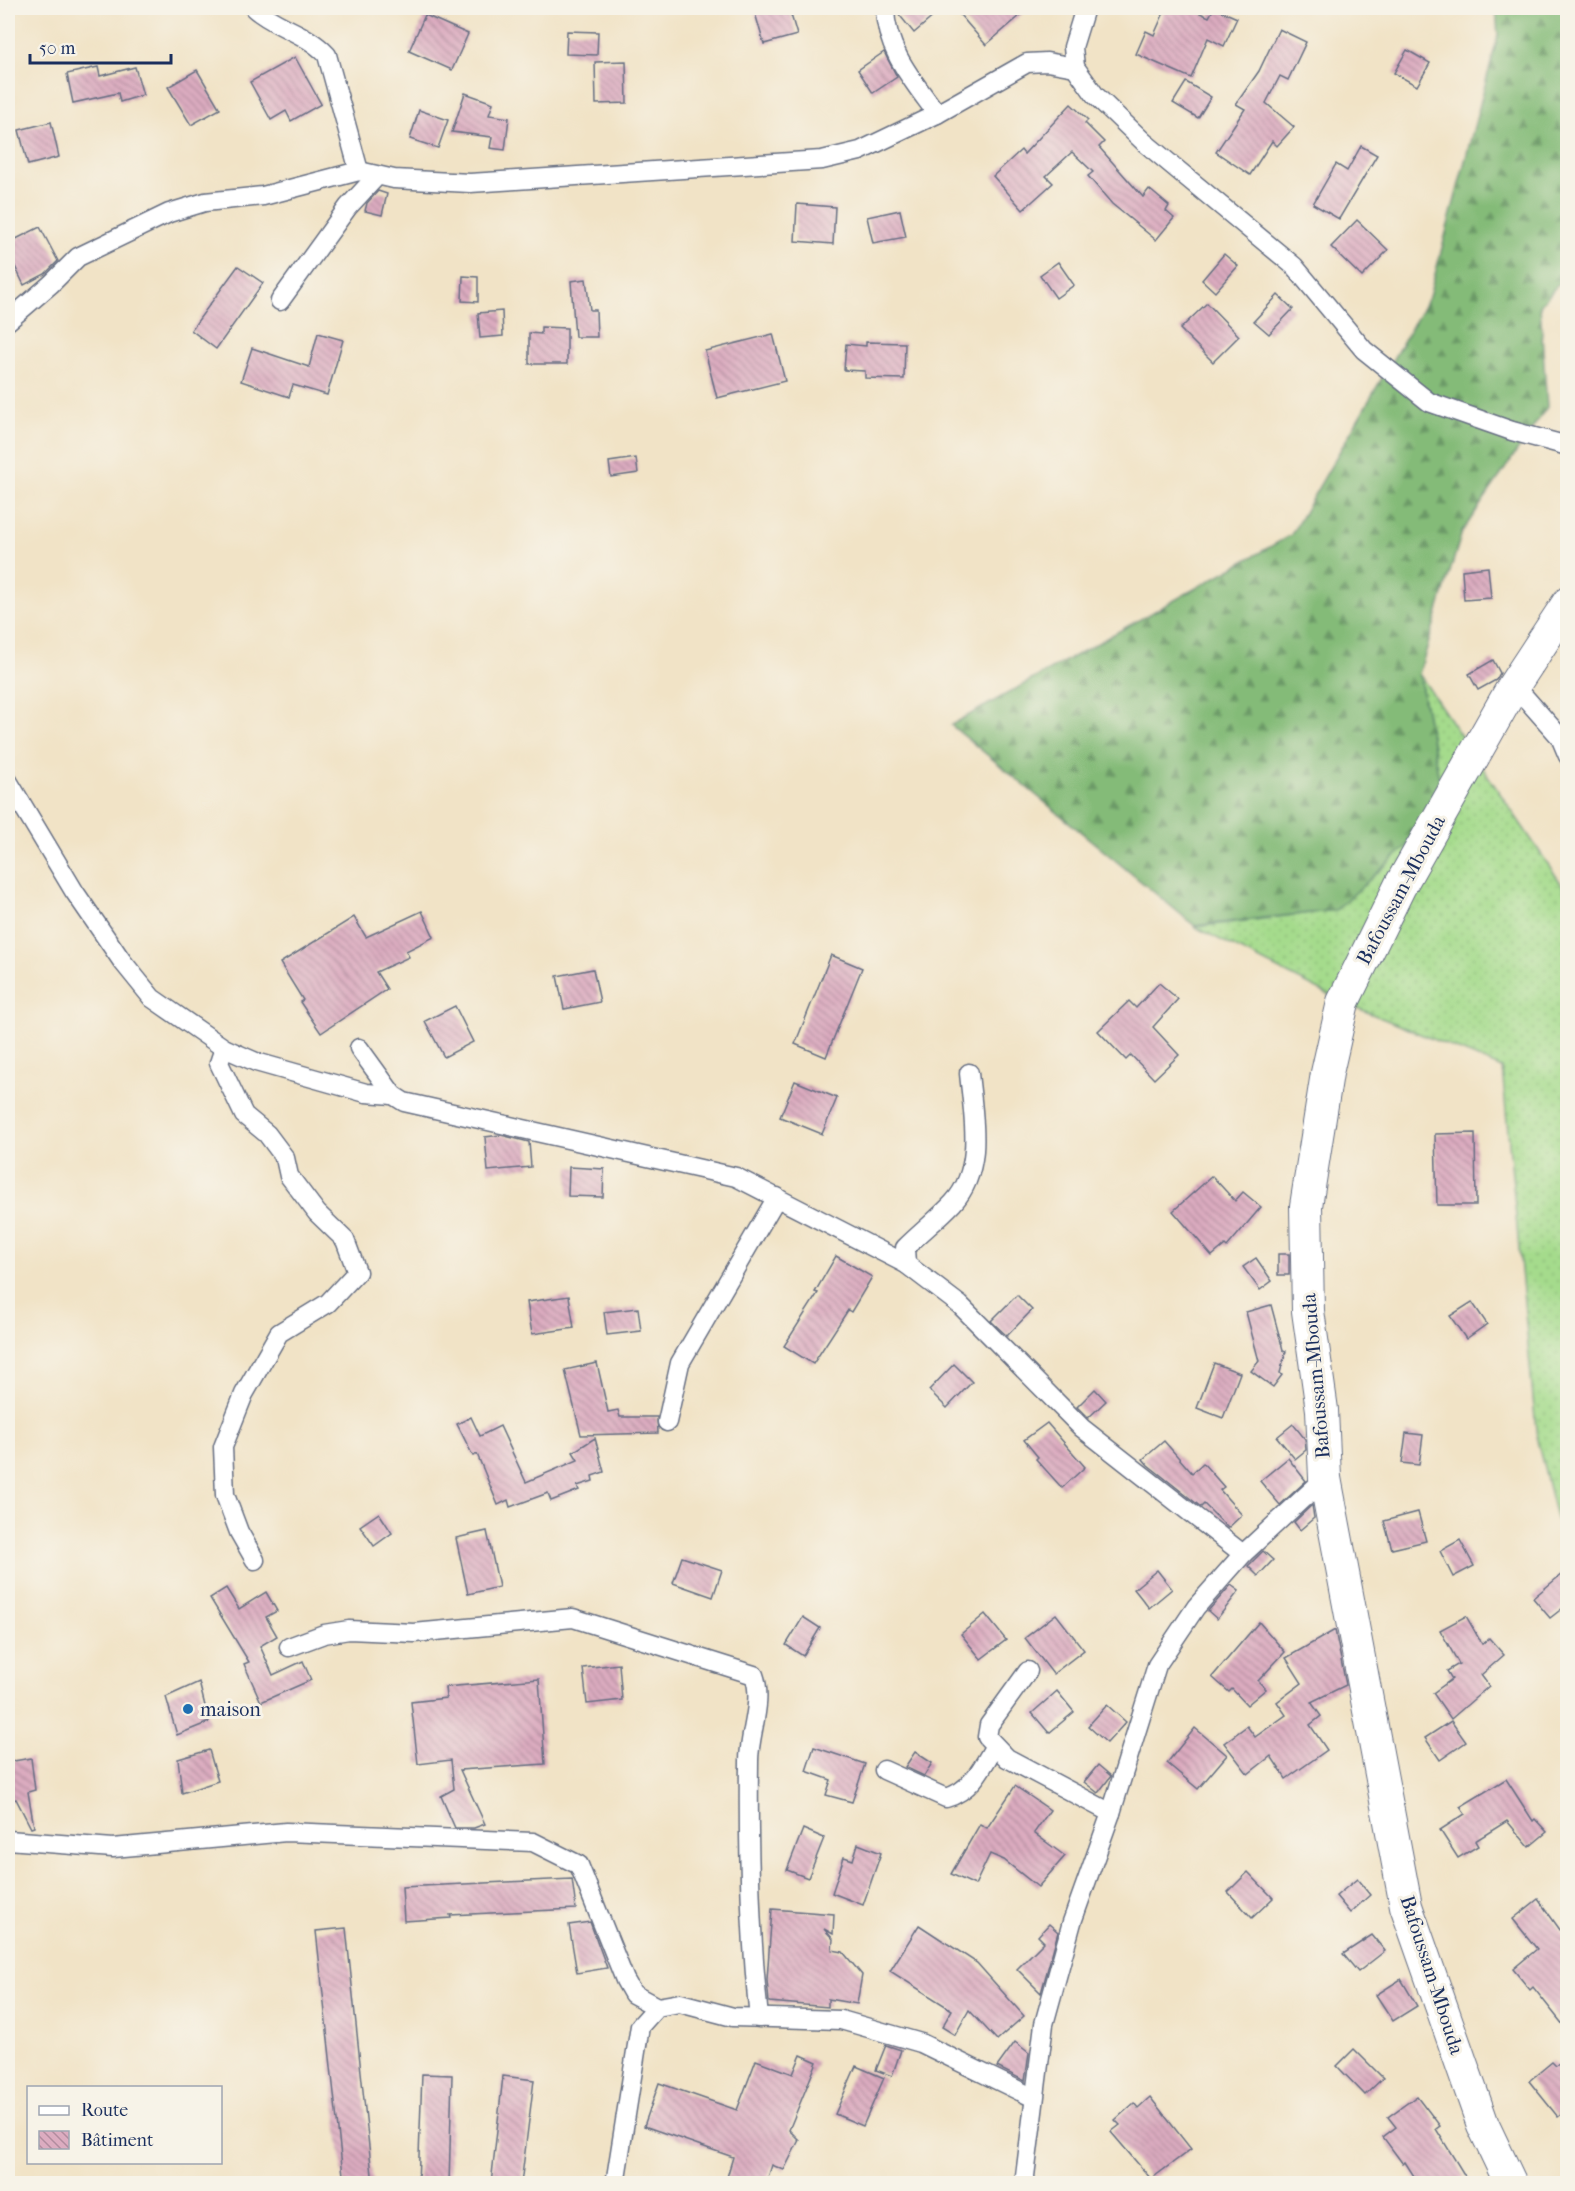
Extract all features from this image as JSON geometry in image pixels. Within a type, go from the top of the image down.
[{"type":"highway","name":"Bafoussam-Mbouda","points":[[1511,2184],[1483,2125],[1406,1905],[1325,1478],[1322,1410],[1308,1311],[1306,1206],[1327,1073],[1343,1002],[1400,886],[1514,685],[1568,603]]},
{"type":"street","points":[[254,8],[263,16],[316,44],[327,55],[368,174]]},
{"type":"street","points":[[885,8],[891,43],[900,61],[937,114]]},
{"type":"street","points":[[1085,8],[1073,47],[1075,67],[1095,95],[1144,142],[1294,266],[1364,350],[1429,402],[1512,431],[1568,446]]},
{"type":"street","points":[[8,321],[78,257],[169,213],[205,202],[263,196],[368,174],[470,183],[822,160],[860,151],[937,114],[1027,63],[1047,62],[1075,67]]},
{"type":"street","points":[[280,302],[348,207],[368,174]]},
{"type":"street","points":[[1514,685],[1560,737],[1568,756]]},
{"type":"street","points":[[8,782],[74,891],[122,961],[152,998],[224,1048],[256,1062],[366,1093],[393,1095]]},
{"type":"street","points":[[224,1048],[219,1063],[244,1115],[267,1134],[285,1158],[289,1176],[317,1213],[345,1240],[357,1272],[328,1303],[279,1333],[244,1394],[223,1447],[225,1495],[238,1532],[255,1560]]},
{"type":"street","points":[[359,1048],[393,1095],[404,1102],[736,1177],[906,1264],[960,1305],[1082,1428],[1243,1554]]},
{"type":"street","points":[[906,1264],[904,1248],[954,1202],[971,1172],[975,1139],[969,1073]]},
{"type":"street","points":[[667,1422],[680,1363],[777,1197]]},
{"type":"street","points":[[1024,2184],[1044,2024],[1072,1922],[1111,1813],[1157,1665],[1196,1608],[1243,1554],[1325,1478]]},
{"type":"street","points":[[290,1647],[324,1634],[349,1630],[414,1633],[573,1618],[754,1675],[758,1687],[749,1757],[748,1844],[752,1950],[759,2018]]},
{"type":"street","points":[[1028,1671],[989,1725],[987,1737],[994,1747],[1007,1758],[1111,1813]]},
{"type":"street","points":[[884,1770],[946,1798],[957,1795],[974,1780],[994,1747]]},
{"type":"street","points":[[8,1840],[113,1848],[285,1832],[533,1842],[579,1865],[625,1980],[633,1994],[657,2007]]},
{"type":"street","points":[[615,2184],[640,2025],[657,2007],[680,2002],[733,2017],[841,2020],[887,2032],[921,2043],[1034,2098]]},
{"type":"green space","points":[[1496,8],[1567,8],[1567,273],[1540,306],[1547,407],[1462,532],[1419,674],[1442,795],[1406,847],[1336,910],[1195,926],[951,725],[1291,535],[1429,297],[1498,36]]},
{"type":"green space","points":[[1419,674],[1567,892],[1567,1562],[1537,1440],[1502,1068],[1343,1002],[1195,927],[1336,910],[1442,795]]},
{"type":"building","points":[[789,8],[797,35],[764,44],[755,13]]},
{"type":"building","points":[[896,8],[943,8],[914,33]]},
{"type":"building","points":[[954,8],[1029,8],[986,45]]},
{"type":"building","points":[[1166,8],[1189,8],[1209,17],[1214,8],[1237,18],[1224,46],[1208,38],[1191,78],[1136,54],[1146,31],[1154,35]]},
{"type":"building","points":[[425,15],[468,34],[452,70],[409,51]]},
{"type":"building","points":[[1279,29],[1306,42],[1288,80],[1280,76],[1266,103],[1294,127],[1277,146],[1272,141],[1250,175],[1216,152],[1245,109],[1236,104],[1259,71]]},
{"type":"building","points":[[567,31],[598,32],[597,55],[566,54]]},
{"type":"building","points":[[1407,50],[1430,63],[1417,86],[1394,73]]},
{"type":"building","points":[[884,52],[897,77],[873,93],[858,70]]},
{"type":"building","points":[[295,57],[321,104],[291,121],[286,111],[271,120],[250,82]]},
{"type":"building","points":[[626,61],[627,103],[596,104],[595,62]]},
{"type":"building","points":[[98,67],[100,76],[135,67],[143,95],[120,102],[118,93],[73,103],[67,74]]},
{"type":"building","points":[[197,70],[220,109],[191,125],[168,87]]},
{"type":"building","points":[[1186,82],[1211,97],[1198,118],[1173,103]]},
{"type":"building","points":[[465,93],[493,103],[489,115],[509,118],[505,150],[490,148],[492,137],[452,132]]},
{"type":"building","points":[[1071,104],[1088,120],[1085,123],[1104,142],[1099,147],[1143,197],[1149,189],[1169,206],[1166,211],[1174,218],[1156,240],[1112,204],[1088,176],[1093,172],[1072,152],[1046,176],[1053,183],[1023,210],[993,176],[1021,150],[1024,154]]},
{"type":"building","points":[[419,110],[448,120],[438,148],[410,139]]},
{"type":"building","points":[[51,122],[59,157],[28,165],[19,130]]},
{"type":"building","points":[[1361,146],[1377,155],[1339,219],[1313,204],[1336,164],[1347,171]]},
{"type":"building","points":[[378,191],[387,194],[382,215],[365,211],[367,203]]},
{"type":"building","points":[[797,204],[835,207],[833,244],[795,241]]},
{"type":"building","points":[[900,210],[906,237],[873,243],[867,217]]},
{"type":"building","points":[[1357,220],[1388,250],[1362,277],[1331,247]]},
{"type":"building","points":[[40,227],[58,261],[45,274],[24,285],[8,252],[8,243]]},
{"type":"building","points":[[1224,254],[1238,266],[1215,292],[1202,280]]},
{"type":"building","points":[[1058,262],[1074,285],[1056,298],[1040,275]]},
{"type":"building","points":[[238,266],[263,283],[216,349],[191,330]]},
{"type":"building","points":[[463,276],[478,277],[478,302],[462,301]]},
{"type":"building","points":[[586,279],[590,310],[596,310],[597,337],[575,337],[571,281]]},
{"type":"building","points":[[1278,295],[1293,309],[1269,334],[1254,321]]},
{"type":"building","points":[[1207,303],[1239,336],[1213,362],[1180,329]]},
{"type":"building","points":[[502,311],[503,336],[480,338],[478,313]]},
{"type":"building","points":[[541,327],[567,328],[567,364],[529,364],[529,333],[541,334]]},
{"type":"building","points":[[318,333],[343,340],[327,395],[293,385],[289,397],[241,381],[252,348],[309,367]]},
{"type":"building","points":[[773,334],[785,381],[717,398],[705,351]]},
{"type":"building","points":[[866,342],[905,343],[904,379],[865,378],[865,371],[844,370],[846,344],[866,346]]},
{"type":"building","points":[[636,458],[638,473],[611,477],[609,462]]},
{"type":"building","points":[[1488,567],[1491,598],[1464,600],[1462,570]]},
{"type":"building","points":[[1493,660],[1500,673],[1496,680],[1478,690],[1469,674]]},
{"type":"building","points":[[422,911],[434,937],[406,951],[409,957],[376,972],[387,989],[321,1033],[300,1002],[303,1000],[280,963],[354,917],[366,937]]},
{"type":"building","points":[[831,955],[862,968],[826,1057],[795,1044]]},
{"type":"building","points":[[593,969],[600,1002],[564,1009],[557,976]]},
{"type":"building","points":[[1159,983],[1178,999],[1153,1027],[1179,1055],[1154,1079],[1131,1055],[1126,1060],[1098,1031],[1129,1001],[1136,1008]]},
{"type":"building","points":[[455,1006],[473,1042],[444,1057],[425,1021]]},
{"type":"building","points":[[795,1081],[837,1098],[822,1134],[780,1117]]},
{"type":"building","points":[[1475,1133],[1476,1205],[1437,1205],[1435,1134]]},
{"type":"building","points":[[501,1135],[529,1142],[531,1167],[488,1171],[485,1137]]},
{"type":"building","points":[[569,1167],[604,1169],[603,1197],[568,1196]]},
{"type":"building","points":[[1212,1176],[1235,1201],[1243,1192],[1261,1207],[1227,1247],[1225,1245],[1212,1256],[1173,1211]]},
{"type":"building","points":[[1278,1254],[1289,1254],[1289,1275],[1278,1275]]},
{"type":"building","points":[[836,1256],[872,1277],[851,1312],[848,1310],[813,1364],[784,1346],[818,1293],[815,1292]]},
{"type":"building","points":[[1256,1258],[1272,1281],[1260,1290],[1243,1267]]},
{"type":"building","points":[[1017,1295],[1032,1310],[1007,1336],[991,1321]]},
{"type":"building","points":[[569,1296],[574,1328],[532,1334],[527,1302]]},
{"type":"building","points":[[1472,1302],[1487,1324],[1466,1339],[1450,1316]]},
{"type":"building","points":[[1271,1305],[1283,1350],[1286,1351],[1280,1373],[1282,1375],[1273,1387],[1251,1371],[1259,1361],[1246,1312]]},
{"type":"building","points":[[638,1308],[641,1331],[607,1335],[604,1312]]},
{"type":"building","points":[[597,1363],[608,1412],[618,1410],[620,1417],[657,1417],[658,1433],[581,1435],[565,1370]]},
{"type":"building","points":[[1214,1363],[1240,1373],[1223,1418],[1197,1408]]},
{"type":"building","points":[[954,1364],[972,1382],[947,1408],[929,1390]]},
{"type":"building","points":[[1095,1389],[1106,1401],[1088,1418],[1077,1407]]},
{"type":"building","points":[[471,1417],[480,1436],[500,1426],[526,1482],[578,1460],[573,1452],[595,1438],[604,1472],[592,1476],[593,1481],[577,1486],[579,1490],[551,1501],[548,1493],[510,1507],[508,1500],[498,1505],[477,1454],[473,1456],[457,1424]]},
{"type":"building","points":[[1047,1423],[1085,1467],[1062,1488],[1036,1459],[1038,1457],[1024,1440]]},
{"type":"building","points":[[1293,1424],[1305,1439],[1306,1450],[1295,1459],[1277,1437]]},
{"type":"building","points":[[1406,1433],[1423,1435],[1419,1465],[1402,1463]]},
{"type":"building","points":[[1164,1441],[1192,1473],[1203,1463],[1224,1487],[1220,1490],[1242,1515],[1228,1528],[1204,1504],[1201,1507],[1143,1459]]},
{"type":"building","points":[[1288,1458],[1306,1481],[1280,1505],[1260,1481]]},
{"type":"building","points":[[1312,1505],[1314,1518],[1300,1530],[1294,1522]]},
{"type":"building","points":[[1418,1512],[1426,1541],[1392,1549],[1384,1521]]},
{"type":"building","points":[[379,1513],[392,1533],[374,1546],[360,1526]]},
{"type":"building","points":[[487,1531],[499,1587],[468,1594],[456,1538]]},
{"type":"building","points":[[1460,1540],[1474,1566],[1453,1577],[1440,1551]]},
{"type":"building","points":[[1263,1551],[1273,1560],[1258,1576],[1248,1566]]},
{"type":"building","points":[[682,1557],[722,1570],[713,1597],[673,1583]]},
{"type":"building","points":[[1568,1569],[1568,1604],[1550,1618],[1533,1598]]},
{"type":"building","points":[[1157,1570],[1172,1589],[1149,1608],[1134,1589]]},
{"type":"building","points":[[1231,1585],[1239,1591],[1217,1619],[1208,1611]]},
{"type":"building","points":[[226,1588],[239,1609],[266,1592],[277,1611],[266,1617],[277,1636],[260,1646],[273,1675],[303,1661],[311,1680],[261,1702],[244,1664],[249,1662],[210,1598]]},
{"type":"building","points":[[985,1614],[1006,1640],[981,1659],[961,1634]]},
{"type":"building","points":[[1056,1614],[1084,1650],[1053,1674],[1025,1638]]},
{"type":"building","points":[[1466,1616],[1482,1644],[1489,1638],[1504,1655],[1481,1675],[1489,1686],[1451,1719],[1433,1693],[1452,1679],[1447,1671],[1459,1664],[1440,1630]]},
{"type":"building","points":[[803,1617],[820,1628],[803,1656],[786,1645]]},
{"type":"building","points":[[1259,1622],[1285,1652],[1258,1681],[1266,1689],[1247,1705],[1232,1689],[1229,1692],[1212,1677]]},
{"type":"building","points":[[1335,1630],[1346,1685],[1311,1702],[1321,1716],[1310,1725],[1327,1750],[1286,1779],[1271,1756],[1248,1774],[1224,1743],[1247,1726],[1255,1737],[1286,1715],[1277,1702],[1302,1683],[1286,1658]]},
{"type":"building","points":[[619,1664],[622,1700],[587,1704],[583,1668]]},
{"type":"building","points":[[539,1679],[545,1764],[460,1770],[485,1824],[474,1828],[455,1828],[441,1796],[454,1789],[451,1760],[418,1764],[411,1702],[446,1698],[445,1687]]},
{"type":"building","name":"maison","points":[[199,1682],[209,1722],[177,1735],[166,1697]]},
{"type":"building","points":[[1057,1691],[1074,1712],[1049,1733],[1032,1713]]},
{"type":"building","points":[[1107,1705],[1126,1722],[1107,1743],[1088,1726]]},
{"type":"building","points":[[1451,1721],[1466,1742],[1440,1760],[1425,1738]]},
{"type":"building","points":[[1195,1728],[1227,1755],[1198,1789],[1167,1763]]},
{"type":"building","points":[[814,1747],[865,1764],[852,1802],[826,1795],[831,1780],[806,1771]]},
{"type":"building","points":[[209,1750],[218,1781],[182,1793],[178,1759]]},
{"type":"building","points":[[915,1752],[932,1763],[924,1776],[905,1767]]},
{"type":"building","points":[[31,1758],[35,1790],[28,1792],[34,1827],[31,1828],[16,1799],[8,1802],[8,1762]]},
{"type":"building","points":[[1098,1765],[1111,1776],[1098,1793],[1084,1782]]},
{"type":"building","points":[[1506,1779],[1533,1821],[1535,1819],[1547,1832],[1529,1847],[1507,1821],[1475,1841],[1478,1846],[1458,1858],[1440,1830],[1465,1814],[1460,1807]]},
{"type":"building","points":[[1015,1786],[1050,1810],[1034,1833],[1065,1856],[1038,1887],[1004,1860],[990,1854],[975,1885],[951,1874],[980,1824],[987,1828]]},
{"type":"building","points":[[803,1829],[824,1838],[808,1878],[787,1870]]},
{"type":"building","points":[[858,1844],[881,1853],[863,1905],[832,1893],[844,1857],[853,1860]]},
{"type":"building","points":[[1248,1872],[1273,1898],[1252,1918],[1228,1892]]},
{"type":"building","points":[[572,1879],[576,1909],[450,1915],[451,1918],[404,1921],[402,1887]]},
{"type":"building","points":[[1357,1879],[1370,1895],[1350,1913],[1336,1896]]},
{"type":"building","points":[[1538,1899],[1568,1941],[1568,2031],[1533,1987],[1530,1990],[1513,1969],[1537,1949],[1513,1919]]},
{"type":"building","points":[[772,1909],[834,1914],[833,1934],[824,1929],[833,1939],[832,1950],[843,1952],[862,1975],[857,2004],[828,1999],[828,2007],[769,2002],[767,1980]]},
{"type":"building","points":[[590,1922],[607,1968],[577,1973],[569,1925]]},
{"type":"building","points":[[1049,1924],[1058,1932],[1041,1993],[1017,1969],[1044,1942],[1038,1936]]},
{"type":"building","points":[[919,1925],[977,1963],[1024,2016],[997,2040],[969,2010],[955,2035],[942,2027],[952,2010],[890,1971]]},
{"type":"building","points":[[346,1928],[373,2184],[344,2184],[316,1931]]},
{"type":"building","points":[[1372,1935],[1385,1951],[1358,1972],[1343,1954]]},
{"type":"building","points":[[1401,1979],[1417,2006],[1393,2021],[1376,1995]]},
{"type":"building","points":[[1015,2042],[1029,2053],[1025,2081],[997,2067]]},
{"type":"building","points":[[886,2045],[901,2050],[892,2076],[876,2070]]},
{"type":"building","points":[[1354,2049],[1383,2078],[1365,2095],[1337,2066]]},
{"type":"building","points":[[801,2055],[817,2062],[789,2130],[799,2140],[784,2170],[772,2165],[766,2184],[725,2184],[733,2157],[644,2126],[659,2083],[737,2110],[756,2060],[793,2074]]},
{"type":"building","points":[[1568,2057],[1568,2109],[1558,2117],[1529,2081],[1552,2062],[1556,2066]]},
{"type":"building","points":[[856,2066],[884,2078],[863,2126],[835,2114]]},
{"type":"building","points":[[422,2074],[452,2075],[449,2184],[418,2184]]},
{"type":"building","points":[[503,2076],[534,2080],[521,2184],[491,2184]]},
{"type":"building","points":[[1417,2096],[1440,2126],[1436,2129],[1465,2176],[1453,2184],[1419,2184],[1405,2162],[1403,2164],[1383,2137],[1396,2127],[1388,2117]]},
{"type":"building","points":[[1150,2097],[1191,2149],[1151,2179],[1111,2132],[1120,2125],[1115,2120],[1134,2103],[1138,2108]]},
{"type":"place","name":"maison","points":[[188,1709]]}]
